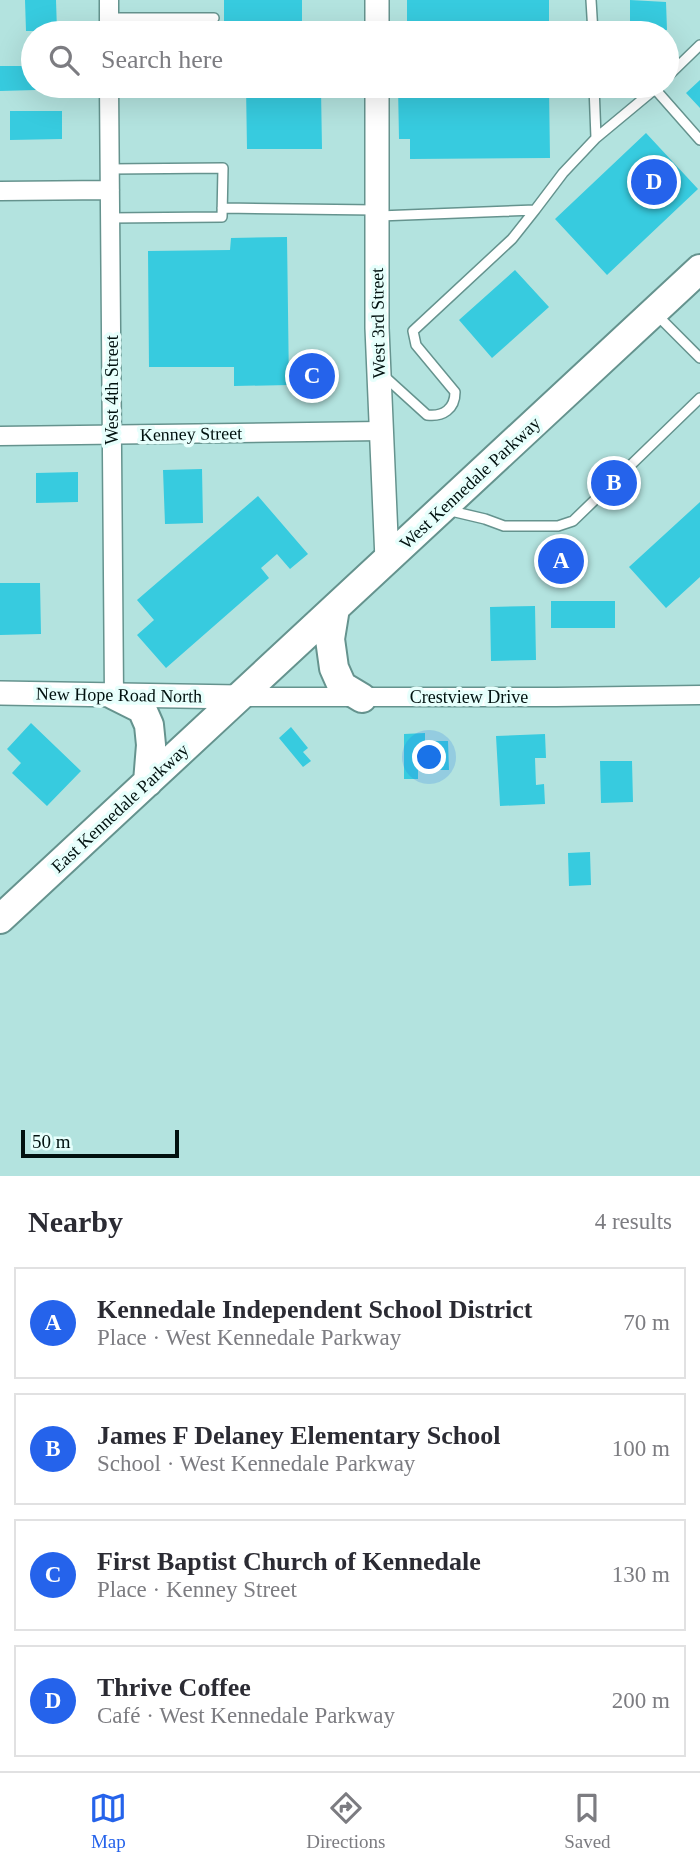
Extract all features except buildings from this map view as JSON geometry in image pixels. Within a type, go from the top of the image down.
[{"type":"main road","name":"West Kennedale Parkway","points":[[239,697],[700,269]]},
{"type":"main road","points":[[335,608],[330,639],[334,668],[342,686],[362,698]]},
{"type":"main road","points":[[114,695],[142,709],[149,725],[151,745],[148,782]]},
{"type":"main road","name":"East Kennedale Parkway","points":[[0,919],[239,697]]},
{"type":"street","points":[[109,0],[109,21]]},
{"type":"street","points":[[377,0],[377,21]]},
{"type":"street","name":"West 4th Street","points":[[110,98],[114,695]]},
{"type":"street","name":"West 3rd Street","points":[[377,98],[378,372],[387,560]]},
{"type":"street","points":[[0,191],[110,190]]},
{"type":"street","name":"Kenney Street","points":[[0,436],[381,431]]},
{"type":"street","name":"New Hope Road North","points":[[0,694],[239,697]]},
{"type":"street","name":"Crestview Drive","points":[[239,697],[700,695]]},
{"type":"lane","points":[[592,0],[593,21]]},
{"type":"lane","points":[[175,21],[214,18]]},
{"type":"lane","points":[[679,65],[700,45]]},
{"type":"lane","points":[[594,98],[596,138]]},
{"type":"lane","points":[[378,372],[427,415],[437,416],[448,411],[455,401],[454,392],[416,345],[414,331],[512,239],[563,173],[596,138],[644,98]]},
{"type":"lane","points":[[664,98],[700,140]]},
{"type":"lane","points":[[110,169],[223,168],[222,217],[110,218]]},
{"type":"lane","points":[[222,208],[377,213],[535,210]]},
{"type":"lane","points":[[654,312],[700,358]]},
{"type":"lane","points":[[442,509],[504,526],[558,526],[573,521],[700,398]]},
{"type":"place","name":"Thrive Coffee","points":[[654,182]]},
{"type":"place","name":"First Baptist Church of Kennedale","points":[[312,376]]},
{"type":"place","name":"James F Delaney Elementary School","points":[[614,483]]},
{"type":"place","name":"Kennedale Independent School District","points":[[561,561]]}]
